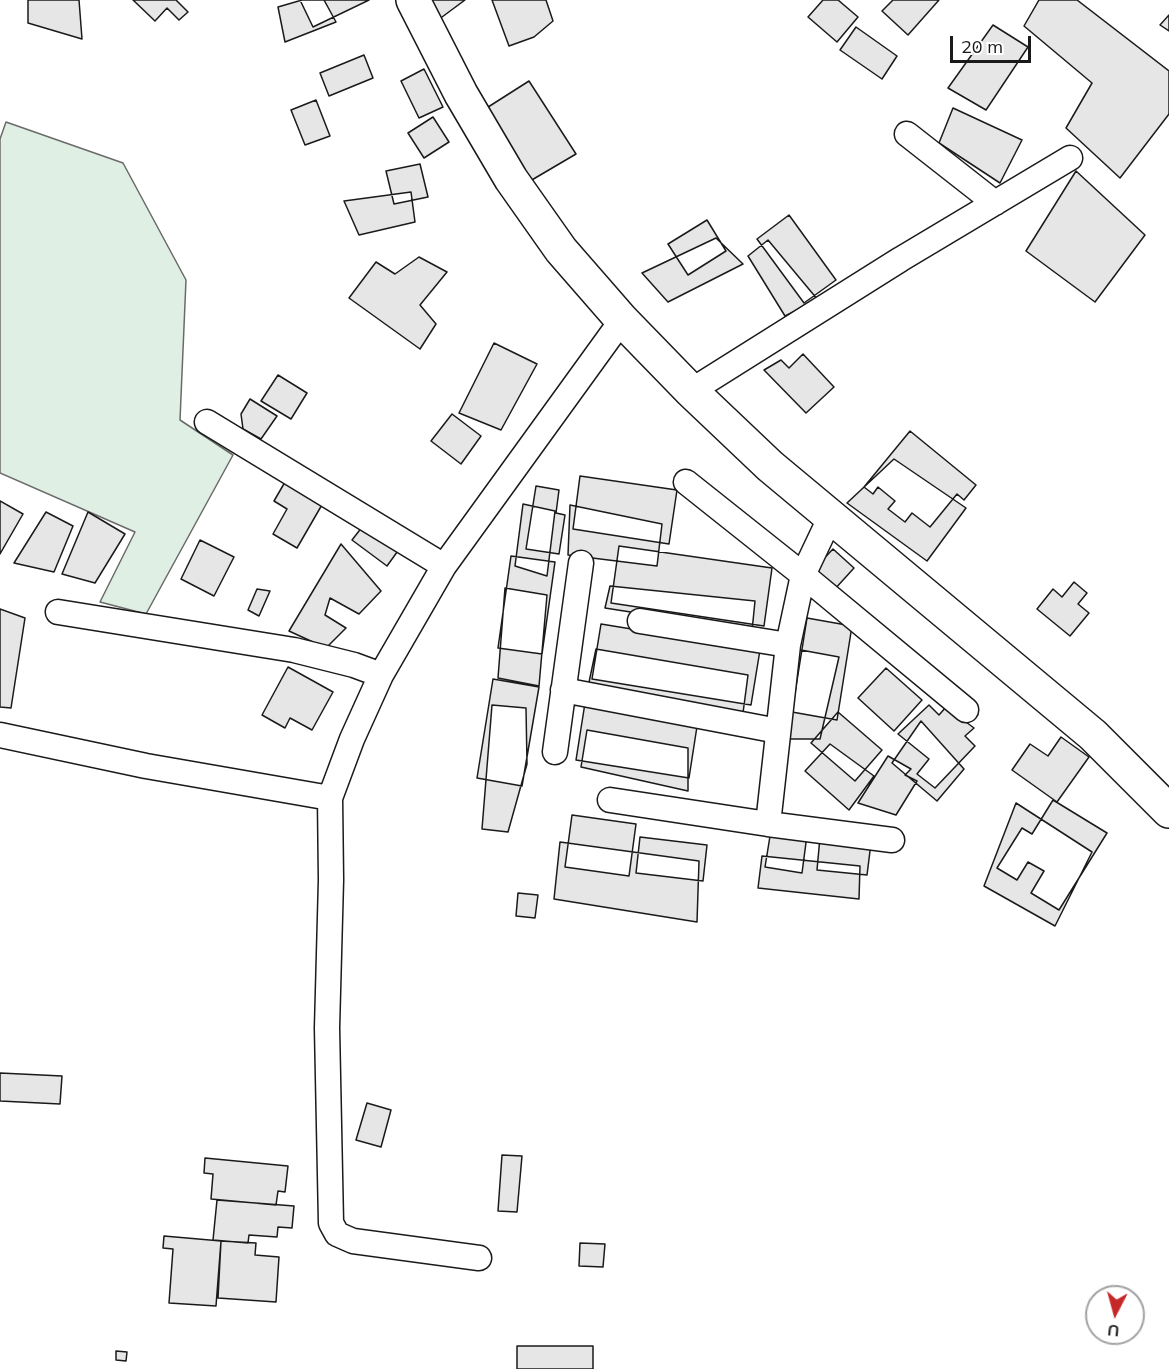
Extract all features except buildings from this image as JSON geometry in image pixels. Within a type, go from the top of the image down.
[{"type":"highway","points":[[412,0],[461,94],[512,179],[561,250],[622,320],[691,391],[770,466],[1093,735],[1169,811]]},
{"type":"street","points":[[907,134],[995,203]]},
{"type":"street","points":[[691,391],[1070,158]]},
{"type":"street","points":[[479,1258],[361,1242],[337,1234],[331,1223],[327,1028],[331,880],[330,798],[352,739],[381,675],[444,566],[622,320]]},
{"type":"street","points":[[207,422],[444,566]]},
{"type":"street","points":[[686,482],[966,710]]},
{"type":"street","points":[[768,824],[788,645],[803,575],[831,516]]},
{"type":"street","points":[[555,752],[581,563]]},
{"type":"street","points":[[58,612],[294,650],[354,665],[381,675]]},
{"type":"street","points":[[640,621],[788,645]]},
{"type":"street","points":[[563,690],[778,731]]},
{"type":"street","points":[[0,735],[146,766],[330,798]]},
{"type":"street","points":[[610,800],[892,840]]},
{"type":"green space","points":[[6,122],[123,163],[186,280],[180,420],[233,455],[146,614],[100,602],[135,532],[0,473],[0,139]]}]
